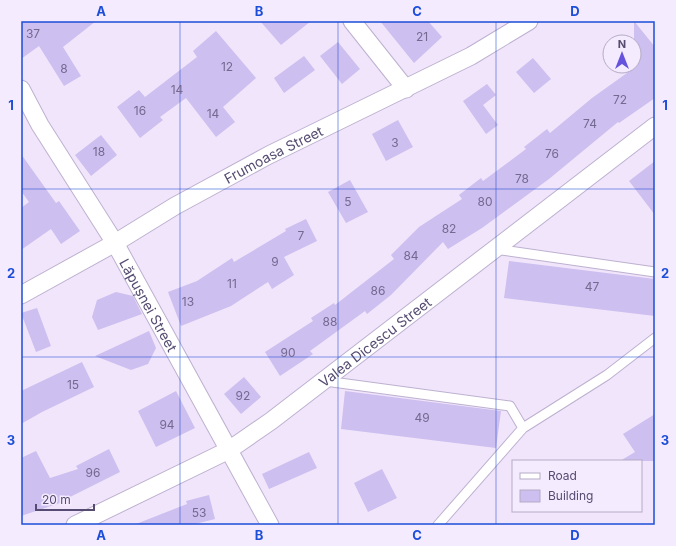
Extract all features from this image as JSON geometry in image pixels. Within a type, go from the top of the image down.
[{"type":"street","points":[[352,21],[406,89]]},
{"type":"street","name":"Frumoasa Street","points":[[21,295],[115,243],[175,206],[269,154],[406,89],[471,56],[529,21]]},
{"type":"street","name":"Lăpușnei Street","points":[[21,89],[40,125],[115,243],[229,450],[240,473],[270,525]]},
{"type":"street","name":"Valea Dicescu Street","points":[[75,525],[229,450],[271,421],[324,381],[655,126]]},
{"type":"lane","points":[[494,249],[655,272]]},
{"type":"lane","points":[[438,525],[523,428],[606,375],[655,338]]},
{"type":"lane","points":[[324,381],[510,406],[523,428]]},
{"type":"building","points":[[21,21],[96,21],[63,47],[81,76],[64,86],[39,46],[21,59]]},
{"type":"building","points":[[260,21],[311,21],[281,45]]},
{"type":"building","points":[[380,21],[428,21],[442,37],[414,63]]},
{"type":"building","points":[[634,21],[655,47],[655,98],[619,123],[618,122],[549,179],[482,228],[448,249],[443,242],[391,295],[367,314],[365,311],[310,351],[313,354],[280,376],[265,352],[313,321],[311,318],[334,303],[335,305],[394,259],[391,255],[419,227],[462,199],[459,195],[481,178],[483,181],[526,149],[524,147],[547,129],[550,133],[592,98],[626,74],[642,74],[642,34],[634,34]]},
{"type":"building","points":[[216,31],[256,78],[223,107],[235,122],[216,137],[186,98],[160,117],[163,120],[140,138],[117,107],[139,90],[145,97],[197,57],[193,51]]},
{"type":"building","points":[[338,42],[360,69],[342,84],[320,56]]},
{"type":"building","points":[[304,56],[315,70],[284,93],[274,78]]},
{"type":"building","points":[[533,58],[551,79],[534,93],[516,72]]},
{"type":"building","points":[[487,84],[496,95],[483,105],[498,125],[486,134],[463,101]]},
{"type":"building","points":[[398,120],[413,147],[386,161],[372,134]]},
{"type":"building","points":[[101,135],[117,155],[91,176],[75,155]]},
{"type":"building","points":[[21,154],[56,203],[59,201],[80,231],[61,244],[51,229],[21,250],[21,208],[29,202],[21,191]]},
{"type":"building","points":[[655,161],[655,215],[629,181]]},
{"type":"building","points":[[350,180],[368,212],[346,223],[328,192]]},
{"type":"building","points":[[306,219],[317,241],[284,257],[294,275],[272,289],[268,282],[231,306],[181,326],[168,292],[197,281],[232,258],[234,262],[286,231],[285,229]]},
{"type":"building","points":[[509,261],[655,279],[655,316],[504,298]]},
{"type":"building","points":[[116,292],[133,296],[142,314],[98,330],[92,317],[97,300]]},
{"type":"building","points":[[37,308],[51,346],[36,352],[21,313]]},
{"type":"building","points":[[149,331],[156,348],[148,364],[131,370],[95,356]]},
{"type":"building","points":[[82,362],[94,387],[42,412],[21,424],[21,391]]},
{"type":"building","points":[[244,377],[261,397],[241,414],[224,394]]},
{"type":"building","points":[[176,391],[195,428],[156,447],[138,411]]},
{"type":"building","points":[[345,391],[501,411],[496,448],[341,429]]},
{"type":"building","points":[[655,414],[655,461],[622,460],[635,452],[623,434]]},
{"type":"building","points":[[109,449],[120,472],[68,498],[69,500],[21,516],[21,458],[36,451],[50,478],[78,469],[76,466]]},
{"type":"building","points":[[309,452],[317,468],[269,489],[262,474]]},
{"type":"building","points":[[382,469],[397,498],[368,512],[354,483]]},
{"type":"building","points":[[209,495],[215,519],[191,525],[136,525],[187,504],[186,501]]}]
